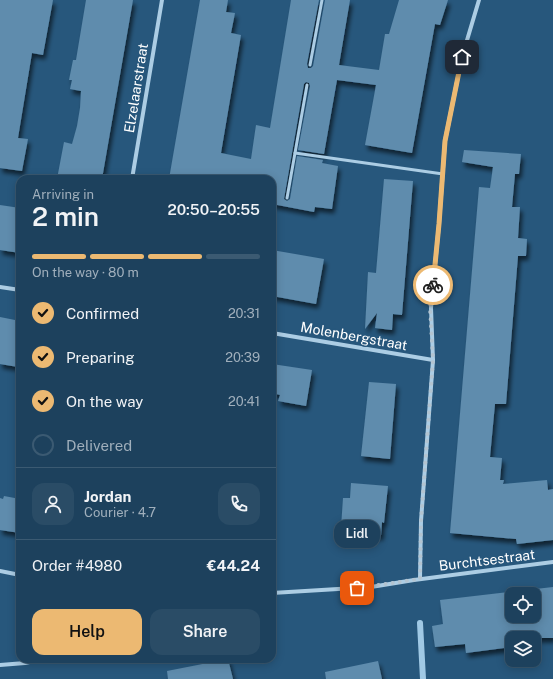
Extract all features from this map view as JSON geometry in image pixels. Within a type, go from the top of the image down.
[{"type":"street","name":"Elzelaarstraat","points":[[133,175],[162,0]]},
{"type":"street","points":[[420,579],[421,521],[433,360],[430,308],[445,141],[462,57],[479,0]]},
{"type":"street","points":[[0,287],[16,289]]},
{"type":"street","name":"Molenbergstraat","points":[[276,334],[433,360]]},
{"type":"street","name":"Burchtsestraat","points":[[276,593],[371,586],[553,562]]},
{"type":"street","points":[[0,571],[16,574]]},
{"type":"street","points":[[0,665],[17,663]]},
{"type":"lane","points":[[310,65],[322,0]]},
{"type":"lane","points":[[287,198],[307,86]]},
{"type":"lane","points":[[295,153],[443,174]]},
{"type":"building","points":[[0,0],[53,0],[43,55],[32,53],[18,138],[28,139],[22,171],[0,168]]},
{"type":"building","points":[[86,0],[133,0],[103,175],[58,175],[64,142],[72,144],[80,108],[81,91],[70,89],[72,80],[69,80],[73,60],[76,60]]},
{"type":"building","points":[[200,0],[228,0],[226,12],[235,13],[231,33],[241,35],[221,153],[251,159],[256,125],[270,128],[291,0],[319,0],[307,64],[308,68],[313,66],[325,0],[350,0],[339,65],[379,70],[385,34],[389,34],[399,0],[448,0],[440,25],[435,24],[412,153],[365,145],[376,85],[337,80],[324,154],[298,150],[310,86],[309,83],[306,82],[304,84],[284,199],[287,201],[290,199],[297,156],[323,160],[322,163],[338,166],[332,209],[315,207],[314,212],[276,205],[276,175],[170,175]]},
{"type":"building","points":[[464,150],[521,154],[519,174],[515,174],[512,207],[520,207],[518,238],[527,239],[526,256],[518,256],[506,404],[495,404],[490,457],[502,458],[500,480],[504,480],[503,484],[547,480],[548,490],[553,489],[553,540],[517,544],[516,539],[450,533],[479,187],[490,188],[493,167],[462,162]]},
{"type":"building","points":[[384,179],[413,181],[402,315],[393,314],[392,330],[375,328],[377,313],[365,329],[368,272],[376,273]]},
{"type":"building","points":[[0,205],[16,207],[16,252],[0,250]]},
{"type":"building","points":[[276,251],[324,259],[316,304],[276,297]]},
{"type":"building","points":[[0,317],[16,320],[16,367],[0,364]]},
{"type":"building","points":[[276,365],[312,370],[306,406],[278,401],[280,395],[276,394]]},
{"type":"building","points":[[369,382],[396,384],[390,459],[361,456]]},
{"type":"building","points":[[351,483],[388,486],[381,536],[374,535],[374,538],[344,535],[344,529],[341,528],[343,498],[350,498]]},
{"type":"building","points":[[4,496],[16,498],[16,532],[0,530],[0,498],[3,499]]},
{"type":"building","points":[[553,587],[553,638],[541,638],[541,631],[505,631],[505,648],[466,653],[465,644],[435,647],[432,626],[443,624],[440,600],[505,593],[505,623],[541,623],[541,588]]},
{"type":"building","points":[[378,661],[382,679],[326,679],[325,672]]},
{"type":"building","points":[[208,663],[229,663],[233,679],[168,679],[167,671]]},
{"type":"waterway","points":[[420,623],[423,679]]},
{"type":"way so far","points":[[357,588],[420,579],[421,521],[433,360],[430,308],[433,285]]},
{"type":"place","name":"Lidl","points":[[357,588]]},
{"type":"route","points":[[433,285],[445,141],[462,57]]}]
